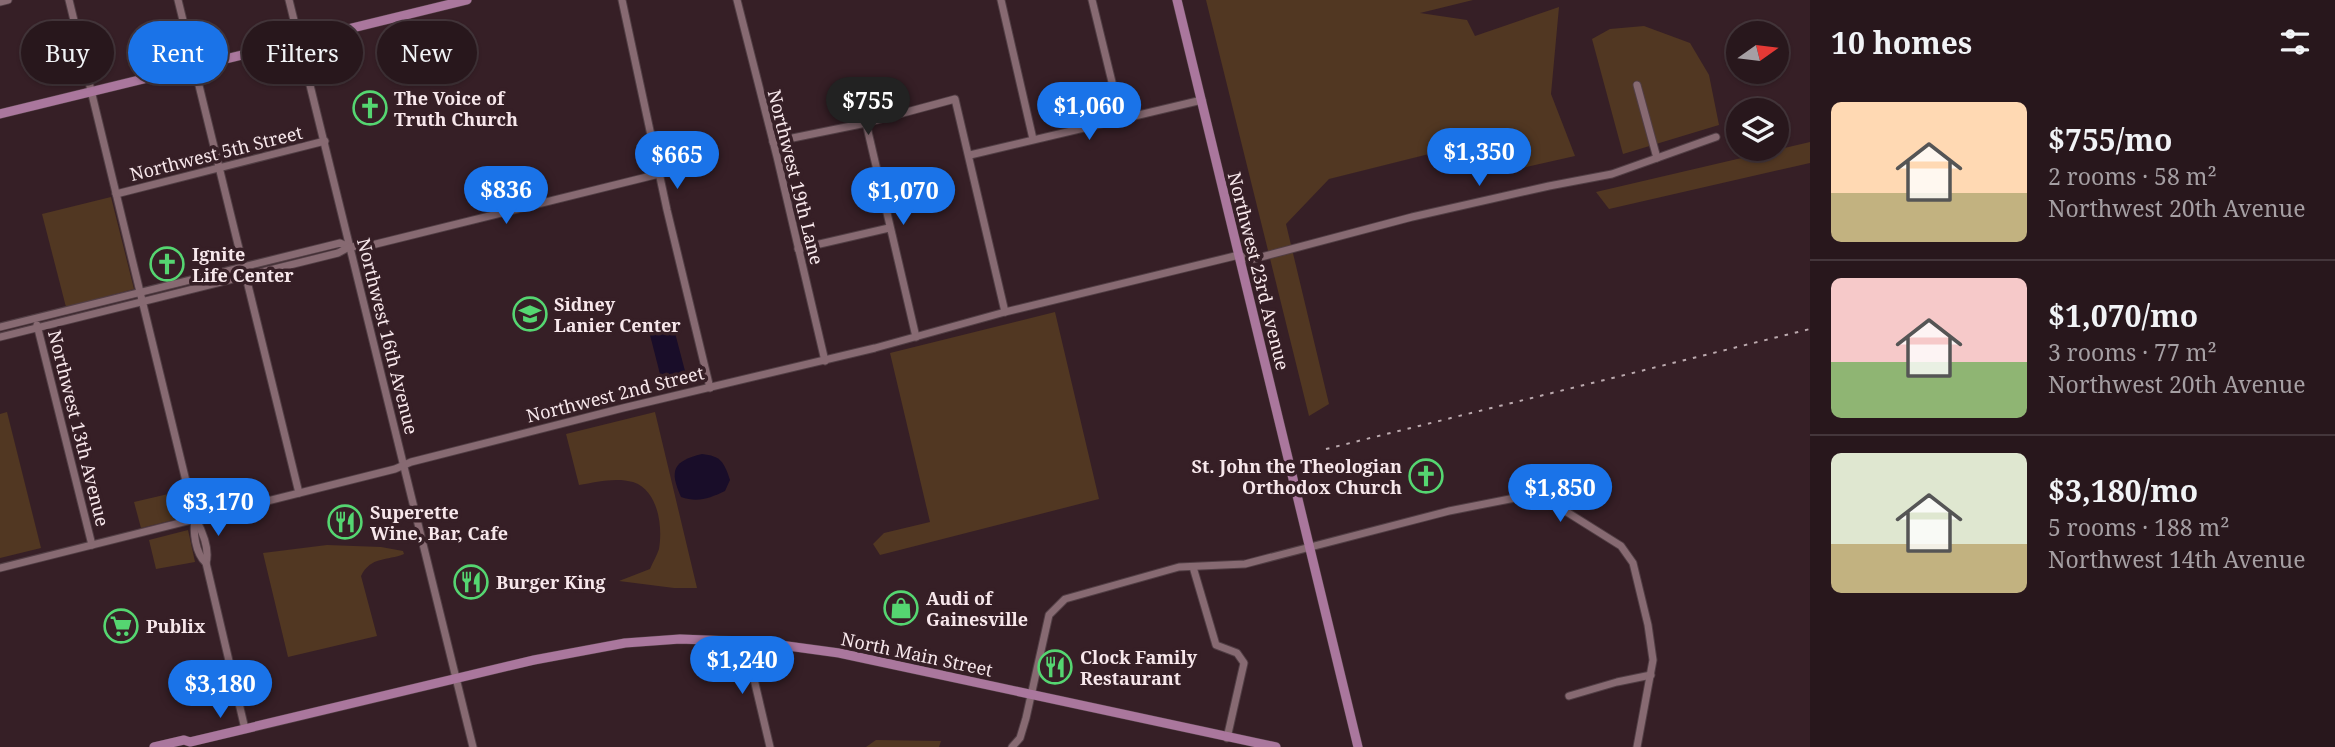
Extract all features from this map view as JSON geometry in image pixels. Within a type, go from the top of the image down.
[{"type":"main road","points":[[363,25],[467,0]]},
{"type":"main road","name":"Northwest 23rd Avenue","points":[[1177,0],[1358,747]]},
{"type":"main road","points":[[0,114],[128,83]]},
{"type":"main road","name":"North Main Street","points":[[154,747],[184,740],[187,745],[534,660],[625,643],[680,639],[758,642],[839,653],[1276,747]]},
{"type":"street","points":[[0,2],[8,0]]},
{"type":"street","points":[[69,0],[195,518],[208,556],[206,563],[245,729]]},
{"type":"street","points":[[178,0],[183,21]]},
{"type":"street","name":"Northwest 16th Avenue","points":[[289,0],[294,21]]},
{"type":"street","points":[[622,0],[659,174],[710,387]]},
{"type":"street","name":"Northwest 19th Lane","points":[[737,0],[825,361]]},
{"type":"street","points":[[1001,0],[1033,139]]},
{"type":"street","points":[[1092,0],[1121,119]]},
{"type":"street","points":[[199,84],[299,492]]},
{"type":"street","name":"Northwest 16th Avenue","points":[[310,84],[473,747]]},
{"type":"street","points":[[1637,85],[1657,158]]},
{"type":"street","points":[[773,142],[866,123],[955,99],[1005,312]]},
{"type":"street","points":[[970,155],[1202,100]]},
{"type":"street","points":[[866,123],[916,337]]},
{"type":"street","name":"Northwest 2nd Street","points":[[0,568],[395,469],[555,425],[825,361],[1005,312],[1239,255],[1250,260],[1412,217],[1612,174],[1716,137]]},
{"type":"street","name":"Northwest 5th Street","points":[[116,194],[324,141]]},
{"type":"street","points":[[0,337],[37,323],[142,297],[246,277],[338,253],[349,247],[372,245],[659,174]]},
{"type":"street","points":[[798,249],[889,228]]},
{"type":"street","points":[[142,297],[243,266],[340,243],[349,247]]},
{"type":"street","points":[[0,327],[37,323]]},
{"type":"street","name":"Northwest 13th Avenue","points":[[37,323],[92,545]]},
{"type":"street","points":[[1012,747],[1020,738],[1049,615],[1065,598],[1156,573],[1193,567],[1245,564],[1483,503],[1515,498],[1542,501],[1562,509],[1621,546],[1633,564],[1648,625],[1653,660],[1637,747]]},
{"type":"street","points":[[1193,567],[1216,645],[1237,653],[1244,663],[1227,738]]},
{"type":"street","points":[[758,642],[753,675],[770,747]]},
{"type":"street","points":[[1569,696],[1651,675]]},
{"type":"shaded area","points":[[1206,0],[1473,0],[1420,13],[1467,20],[1475,36],[1559,7],[1551,94],[1575,156],[1500,173],[1461,146],[1329,179],[1286,224],[1329,404],[1309,416]]},
{"type":"shaded area","points":[[1644,26],[1690,43],[1709,75],[1719,125],[1623,154],[1592,39],[1610,29]]},
{"type":"shaded area","points":[[1810,142],[1810,163],[1609,209],[1596,192],[1729,161],[1789,161],[1789,147]]},
{"type":"shaded area","points":[[111,197],[134,289],[66,307],[42,214]]},
{"type":"shaded area","points":[[1055,312],[1099,499],[880,555],[873,544],[884,533],[930,522],[890,353]]},
{"type":"shaded area","points":[[674,329],[685,371],[661,378],[650,335]]},
{"type":"shaded area","points":[[7,412],[41,548],[0,558],[0,414]]},
{"type":"shaded area","points":[[655,412],[697,588],[619,581],[650,569],[659,549],[657,510],[648,493],[633,482],[613,480],[579,485],[566,434]]},
{"type":"shaded area","points":[[702,454],[714,456],[724,464],[730,480],[725,491],[704,499],[681,497],[675,480],[676,468],[685,460]]},
{"type":"shaded area","points":[[181,491],[185,517],[141,528],[134,502]]},
{"type":"shaded area","points":[[188,530],[195,562],[156,569],[149,540]]},
{"type":"shaded area","points":[[327,545],[381,547],[403,551],[404,554],[375,562],[361,576],[377,636],[288,657],[263,553]]},
{"type":"shaded area","points":[[876,740],[941,741],[939,747],[866,747]]},
{"type":"railway","points":[[1326,449],[1810,329]]},
{"type":"place","name":"The Voice of Truth Church","points":[[370,108]]},
{"type":"place","name":"Ignite Life Center","points":[[167,264]]},
{"type":"place","name":"Sidney Lanier Center","points":[[530,314]]},
{"type":"place","name":"St. John the Theologian Orthodox Church","points":[[1426,476]]},
{"type":"place","name":"Superette Wine, Bar, Cafe","points":[[345,522]]},
{"type":"place","name":"Burger King","points":[[471,582]]},
{"type":"place","name":"Audi of Gainesville","points":[[901,608]]},
{"type":"place","name":"Publix","points":[[121,626]]},
{"type":"place","name":"Clock Family Restaurant","points":[[1055,667]]}]
